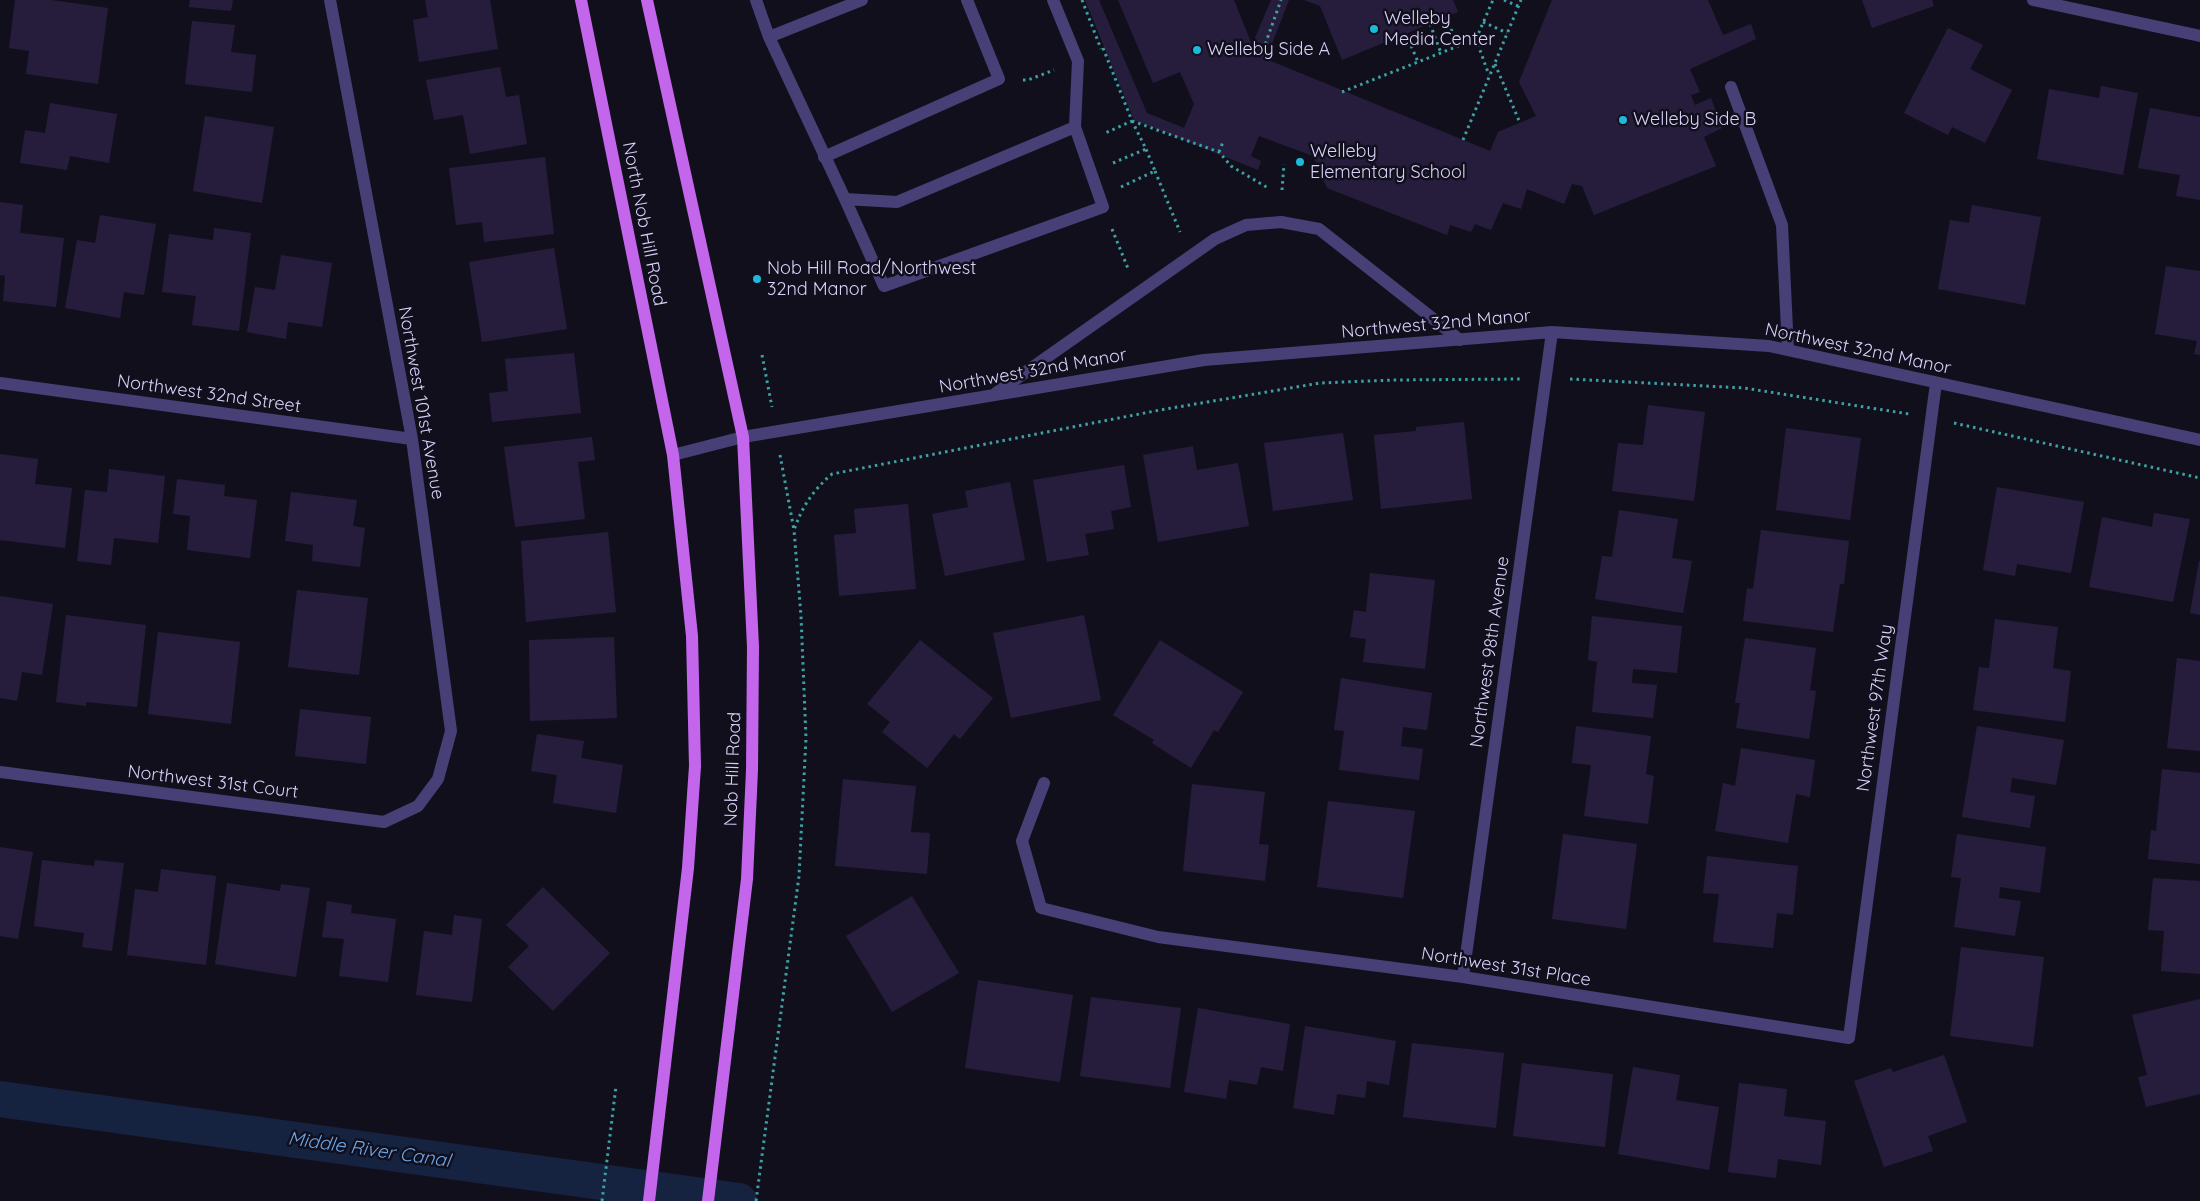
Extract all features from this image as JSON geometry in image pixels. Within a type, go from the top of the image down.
[{"type":"main road","name":"North Nob Hill Road","points":[[581,0],[673,454]]},
{"type":"main road","points":[[647,0],[743,438]]},
{"type":"main road","name":"Nob Hill Road","points":[[708,1201],[747,879],[752,770],[753,647],[743,438]]},
{"type":"main road","points":[[649,1201],[688,868],[695,766],[692,636],[673,454]]},
{"type":"street","name":"Northwest 101st Avenue","points":[[330,0],[412,439],[451,731],[438,779],[418,806]]},
{"type":"street","points":[[756,0],[769,36],[884,286],[1101,202],[1074,127],[1078,61],[1053,0]]},
{"type":"street","points":[[769,36],[862,0]]},
{"type":"street","points":[[824,157],[999,79],[967,0]]},
{"type":"street","points":[[2034,1],[2200,36]]},
{"type":"street","points":[[1731,87],[1782,225],[1788,350]]},
{"type":"street","points":[[845,199],[897,202],[1074,127]]},
{"type":"street","points":[[992,396],[1215,239],[1246,225],[1281,222],[1319,229],[1460,340]]},
{"type":"street","name":"Northwest 32nd Manor","points":[[673,454],[776,432],[1204,360],[1552,332],[1769,346],[2200,440]]},
{"type":"street","name":"Northwest 98th Avenue","points":[[1463,977],[1552,332]]},
{"type":"street","name":"Northwest 32nd Street","points":[[0,383],[412,439]]},
{"type":"street","name":"Northwest 97th Way","points":[[1849,1038],[1936,383]]},
{"type":"street","name":"Northwest 31st Court","points":[[0,772],[384,822],[418,806]]},
{"type":"street","name":"Northwest 31st Place","points":[[1044,783],[1022,841],[1041,908],[1158,937],[1463,977],[1849,1038]]},
{"type":"path","points":[[1260,56],[1281,0]]},
{"type":"path","points":[[1489,75],[1476,39],[1493,0]]},
{"type":"path","points":[[1504,0],[1518,6]]},
{"type":"path","points":[[1463,140],[1521,0]]},
{"type":"path","points":[[1446,17],[1458,46]]},
{"type":"path","points":[[1483,22],[1507,33]]},
{"type":"path","points":[[1430,24],[1441,53]]},
{"type":"path","points":[[1406,34],[1418,62]]},
{"type":"path","points":[[1342,92],[1476,39]]},
{"type":"path","points":[[1103,48],[1180,232]]},
{"type":"path","points":[[1495,63],[1520,123]]},
{"type":"path","points":[[1086,158],[1102,135],[1132,121],[1219,152],[1231,166],[1268,188]]},
{"type":"path","points":[[1219,152],[1223,142]]},
{"type":"path","points":[[1090,172],[1146,149]]},
{"type":"path","points":[[1282,190],[1284,164]]},
{"type":"path","points":[[1130,272],[1101,202],[1155,171]]},
{"type":"path","points":[[756,1201],[799,876],[806,738],[801,616],[794,530],[762,355]]},
{"type":"path","points":[[794,530],[801,510],[818,486],[832,474],[1160,410],[1320,383],[1394,380],[1545,378],[1671,382],[1744,388],[1931,418],[2200,478]]},
{"type":"path","points":[[602,1201],[616,1086]]},
{"type":"building","points":[[15,0],[51,0],[108,8],[98,84],[26,74],[29,51],[9,48]]},
{"type":"building","points":[[190,0],[233,0],[231,11],[189,7]]},
{"type":"building","points":[[425,0],[490,0],[498,49],[419,62],[413,20],[428,17]]},
{"type":"building","name":"Welleby Side B","points":[[1085,0],[1099,0],[1147,113],[1184,128],[1194,104],[1180,72],[1153,83],[1118,0],[1234,0],[1252,45],[1271,0],[1289,0],[1266,59],[1490,151],[1498,132],[1536,116],[1519,82],[1552,0],[1708,0],[1723,35],[1751,24],[1756,39],[1690,69],[1700,92],[1691,95],[1695,105],[1711,98],[1722,128],[1704,137],[1716,166],[1594,215],[1582,186],[1572,184],[1564,204],[1527,189],[1521,209],[1503,203],[1491,230],[1475,224],[1471,232],[1450,225],[1447,235],[1327,188],[1313,156],[1259,136],[1251,156],[1261,161],[1258,170],[1134,120]]},
{"type":"building","name":"Welleby Media Center","points":[[1304,0],[1453,0],[1458,12],[1342,60],[1320,6]]},
{"type":"building","points":[[1862,0],[1932,0],[1934,6],[1872,28]]},
{"type":"building","points":[[192,21],[235,25],[231,52],[256,55],[252,92],[185,84]]},
{"type":"building","points":[[1948,28],[1983,45],[1970,69],[2012,90],[1985,143],[1952,127],[1948,135],[1904,113]]},
{"type":"building","points":[[500,67],[506,97],[519,95],[527,144],[470,154],[463,115],[434,120],[426,80]]},
{"type":"building","points":[[2101,86],[2138,93],[2123,175],[2037,159],[2049,89],[2099,98]]},
{"type":"building","points":[[50,103],[117,114],[109,163],[70,156],[67,170],[20,163],[25,130],[45,133]]},
{"type":"building","points":[[2150,108],[2200,117],[2200,200],[2176,196],[2180,175],[2138,168]]},
{"type":"building","points":[[205,116],[274,127],[262,203],[193,191]]},
{"type":"building","points":[[545,157],[554,234],[484,242],[482,222],[456,225],[449,168]]},
{"type":"building","points":[[0,202],[23,205],[20,233],[64,238],[56,307],[3,301],[5,276],[0,275]]},
{"type":"building","points":[[1972,205],[2041,217],[2025,305],[1938,289],[1950,220],[1969,223]]},
{"type":"building","points":[[100,215],[156,224],[144,295],[124,292],[120,318],[65,308],[77,240],[95,243]]},
{"type":"building","points":[[214,228],[251,233],[239,331],[192,325],[196,296],[162,292],[169,234],[213,240]]},
{"type":"building","points":[[554,248],[567,329],[482,342],[469,262]]},
{"type":"building","points":[[281,255],[332,263],[322,327],[288,322],[286,339],[247,332],[255,287],[275,290]]},
{"type":"building","points":[[2166,266],[2200,271],[2200,355],[2194,354],[2197,341],[2155,334]]},
{"type":"building","points":[[574,353],[581,413],[492,422],[489,393],[508,391],[505,359]]},
{"type":"building","points":[[1648,405],[1705,412],[1694,501],[1612,491],[1618,443],[1643,445]]},
{"type":"building","points":[[1464,422],[1472,499],[1381,509],[1374,435],[1416,431],[1416,427]]},
{"type":"building","points":[[1786,428],[1861,438],[1850,520],[1776,510]]},
{"type":"building","points":[[1343,433],[1353,500],[1273,511],[1264,443]]},
{"type":"building","points":[[592,437],[595,460],[578,462],[585,519],[515,527],[504,447]]},
{"type":"building","points":[[1193,446],[1197,470],[1238,463],[1249,526],[1158,542],[1143,455]]},
{"type":"building","points":[[0,454],[38,459],[35,484],[72,488],[65,548],[0,540]]},
{"type":"building","points":[[1124,465],[1131,507],[1111,511],[1114,529],[1085,534],[1089,555],[1047,562],[1033,480]]},
{"type":"building","points":[[109,469],[165,476],[158,543],[114,538],[111,565],[77,561],[85,490],[107,492]]},
{"type":"building","points":[[177,479],[225,485],[224,496],[257,500],[250,558],[187,550],[190,516],[173,514]]},
{"type":"building","points":[[1010,482],[1025,560],[945,576],[932,514],[968,507],[965,491]]},
{"type":"building","points":[[1997,487],[2084,502],[2071,573],[2017,564],[2015,576],[1983,570]]},
{"type":"building","points":[[291,492],[357,500],[353,526],[365,528],[360,567],[312,561],[313,545],[285,541]]},
{"type":"building","points":[[908,504],[916,589],[839,596],[834,535],[856,533],[854,509]]},
{"type":"building","points":[[1619,510],[1678,519],[1672,558],[1692,561],[1683,613],[1595,599],[1602,556],[1612,557]]},
{"type":"building","points":[[2154,513],[2190,519],[2173,602],[2089,587],[2102,517],[2152,527]]},
{"type":"building","points":[[1761,530],[1849,541],[1844,584],[1840,584],[1833,632],[1743,621],[1747,588],[1753,589]]},
{"type":"building","points":[[608,532],[616,612],[526,622],[521,541]]},
{"type":"building","points":[[2200,561],[2200,615],[2190,613]]},
{"type":"building","points":[[1370,573],[1435,580],[1425,669],[1363,662],[1366,639],[1350,637],[1354,610],[1366,612]]},
{"type":"building","points":[[297,590],[368,598],[359,675],[288,667]]},
{"type":"building","points":[[0,596],[53,604],[42,675],[22,672],[17,701],[0,698]]},
{"type":"building","points":[[66,615],[146,625],[137,707],[86,702],[86,706],[56,702]]},
{"type":"building","points":[[1084,615],[1101,700],[1011,718],[993,633]]},
{"type":"building","points":[[1592,616],[1682,626],[1677,673],[1633,669],[1632,683],[1657,685],[1653,718],[1592,712],[1597,662],[1588,660]]},
{"type":"building","points":[[1995,619],[2058,627],[2053,668],[2071,671],[2065,722],[1973,710],[1979,667],[1989,668]]},
{"type":"building","points":[[158,632],[240,642],[231,724],[148,714]]},
{"type":"building","points":[[614,637],[617,718],[530,721],[529,640]]},
{"type":"building","points":[[1745,638],[1816,648],[1810,690],[1816,691],[1809,739],[1736,728],[1740,703],[1735,703]]},
{"type":"building","points":[[920,640],[993,698],[960,739],[954,734],[927,768],[882,732],[890,722],[867,704]]},
{"type":"building","points":[[1160,640],[1243,692],[1218,732],[1214,730],[1191,768],[1152,743],[1154,740],[1113,715]]},
{"type":"building","points":[[2177,658],[2200,661],[2200,751],[2167,748]]},
{"type":"building","points":[[1341,678],[1432,693],[1427,730],[1403,727],[1401,746],[1423,749],[1419,780],[1339,770],[1344,731],[1334,730]]},
{"type":"building","points":[[300,709],[371,717],[366,764],[295,756]]},
{"type":"building","points":[[1576,726],[1651,736],[1646,774],[1654,776],[1648,824],[1584,816],[1591,765],[1572,763]]},
{"type":"building","points":[[1977,726],[2064,740],[2056,785],[2012,778],[2010,792],[2035,796],[2030,828],[1962,817]]},
{"type":"building","points":[[537,734],[584,741],[581,758],[623,765],[616,813],[553,803],[557,775],[531,771]]},
{"type":"building","points":[[1741,748],[1815,760],[1810,797],[1796,794],[1788,843],[1715,831],[1723,783],[1735,786]]},
{"type":"building","points":[[2162,769],[2200,773],[2200,864],[2148,859],[2151,830],[2156,831]]},
{"type":"building","points":[[843,779],[916,786],[911,832],[930,833],[927,874],[835,866]]},
{"type":"building","points":[[1192,784],[1265,792],[1259,844],[1269,845],[1265,881],[1183,871]]},
{"type":"building","points":[[1328,801],[1415,811],[1403,898],[1317,887]]},
{"type":"building","points":[[1563,834],[1637,844],[1626,929],[1552,919]]},
{"type":"building","points":[[1957,834],[2046,847],[2040,893],[2000,887],[1999,898],[2021,901],[2015,936],[1954,927],[1961,878],[1951,877]]},
{"type":"building","points":[[0,847],[33,852],[18,939],[0,936]]},
{"type":"building","points":[[1707,856],[1798,866],[1793,915],[1777,913],[1773,948],[1713,942],[1719,894],[1703,893]]},
{"type":"building","points":[[42,860],[94,866],[95,860],[124,863],[112,951],[82,947],[84,933],[34,926]]},
{"type":"building","points":[[161,869],[216,876],[206,965],[127,955],[135,889],[158,892]]},
{"type":"building","points":[[2153,878],[2200,881],[2200,974],[2161,971],[2164,931],[2148,930]]},
{"type":"building","points":[[227,883],[280,891],[281,884],[310,888],[296,977],[215,964]]},
{"type":"building","points":[[543,887],[610,953],[553,1011],[508,967],[529,946],[506,925]]},
{"type":"building","points":[[912,896],[959,973],[892,1012],[846,936]]},
{"type":"building","points":[[327,901],[352,905],[351,913],[396,919],[388,982],[339,976],[344,939],[322,937]]},
{"type":"building","points":[[454,915],[482,919],[472,1002],[416,995],[424,931],[452,935]]},
{"type":"building","points":[[1961,947],[2044,957],[2033,1047],[1950,1036]]},
{"type":"building","points":[[978,980],[1073,995],[1060,1082],[965,1068]]},
{"type":"building","points":[[1091,997],[1181,1008],[1170,1088],[1080,1076]]},
{"type":"building","points":[[2200,999],[2200,1094],[2146,1107],[2138,1077],[2147,1075],[2132,1015]]},
{"type":"building","points":[[1198,1008],[1290,1024],[1283,1071],[1261,1067],[1257,1085],[1229,1080],[1226,1099],[1184,1092]]},
{"type":"building","points":[[1305,1026],[1396,1041],[1389,1085],[1367,1081],[1365,1098],[1337,1094],[1334,1115],[1293,1108]]},
{"type":"building","points":[[1412,1043],[1504,1053],[1496,1128],[1403,1117]]},
{"type":"building","points":[[1944,1055],[1967,1122],[1928,1136],[1933,1151],[1884,1167],[1854,1081],[1891,1068],[1893,1072]]},
{"type":"building","points":[[1522,1063],[1613,1074],[1605,1147],[1513,1136]]},
{"type":"building","points":[[1633,1067],[1680,1075],[1676,1100],[1719,1107],[1709,1170],[1618,1154]]},
{"type":"building","points":[[1739,1083],[1787,1089],[1784,1116],[1826,1121],[1821,1165],[1778,1159],[1776,1178],[1728,1172]]},
{"type":"waterway","name":"Middle River Canal","points":[[0,1099],[739,1201]]},
{"type":"place","name":"Welleby Media Center","points":[[1374,29]]},
{"type":"place","name":"Welleby Side A","points":[[1197,50]]},
{"type":"place","name":"Welleby Side B","points":[[1623,120]]},
{"type":"place","name":"Welleby Elementary School","points":[[1300,162]]},
{"type":"place","name":"Nob Hill Road/Northwest 32nd Manor","points":[[757,279]]}]
